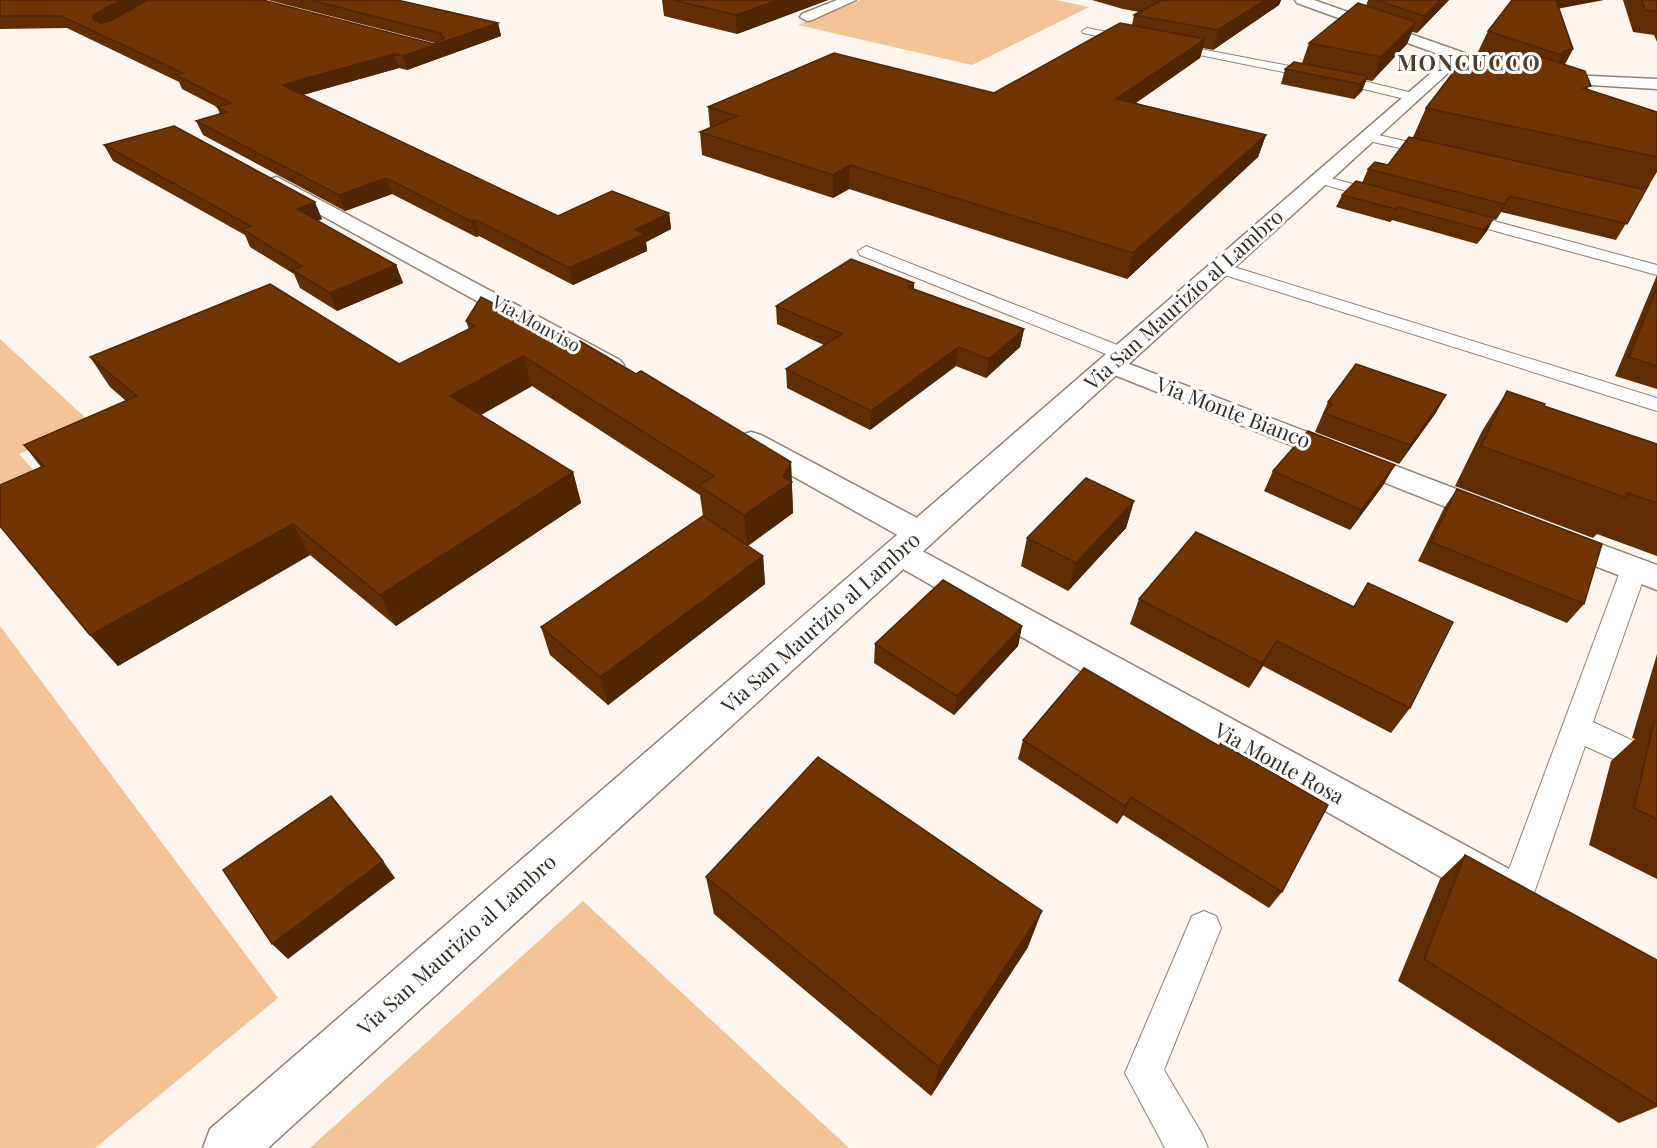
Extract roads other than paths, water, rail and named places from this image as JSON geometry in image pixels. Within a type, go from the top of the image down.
[{"type":"main road","points":[[807,17],[849,0]]},
{"type":"main road","points":[[1302,0],[1575,97]]},
{"type":"main road","points":[[1445,78],[1450,60],[1448,51]]},
{"type":"main road","name":"Via San Maurizio al Lambro","points":[[229,1148],[1413,97],[1445,78],[1473,69],[1505,72]]},
{"type":"main road","points":[[1550,88],[1515,83],[1484,82],[1496,79],[1505,72],[1561,81],[1657,84]]},
{"type":"main road","points":[[1608,99],[1620,92],[1657,84]]},
{"type":"main road","name":"Via Monviso","points":[[255,171],[630,375]]},
{"type":"main road","name":"Via Monte Bianco","points":[[1117,360],[1646,574]]},
{"type":"main road","points":[[734,432],[911,543]]},
{"type":"main road","name":"Via Monte Rosa","points":[[911,543],[1531,904]]},
{"type":"lane","points":[[1087,31],[1347,81],[1413,97]]},
{"type":"lane","points":[[1369,137],[1449,155]]},
{"type":"lane","points":[[1320,179],[1399,201]]},
{"type":"lane","points":[[1444,213],[1657,270]]},
{"type":"lane","points":[[866,251],[1117,360]]},
{"type":"lane","points":[[1221,268],[1657,405]]},
{"type":"lane","points":[[1531,904],[1576,728],[1646,574]]},
{"type":"lane","points":[[1576,728],[1657,766]]},
{"type":"lane","points":[[1188,1148],[1144,1073],[1204,928]]},
{"type":"district","name":"MONCUCCO","points":[[1469,63]]}]
